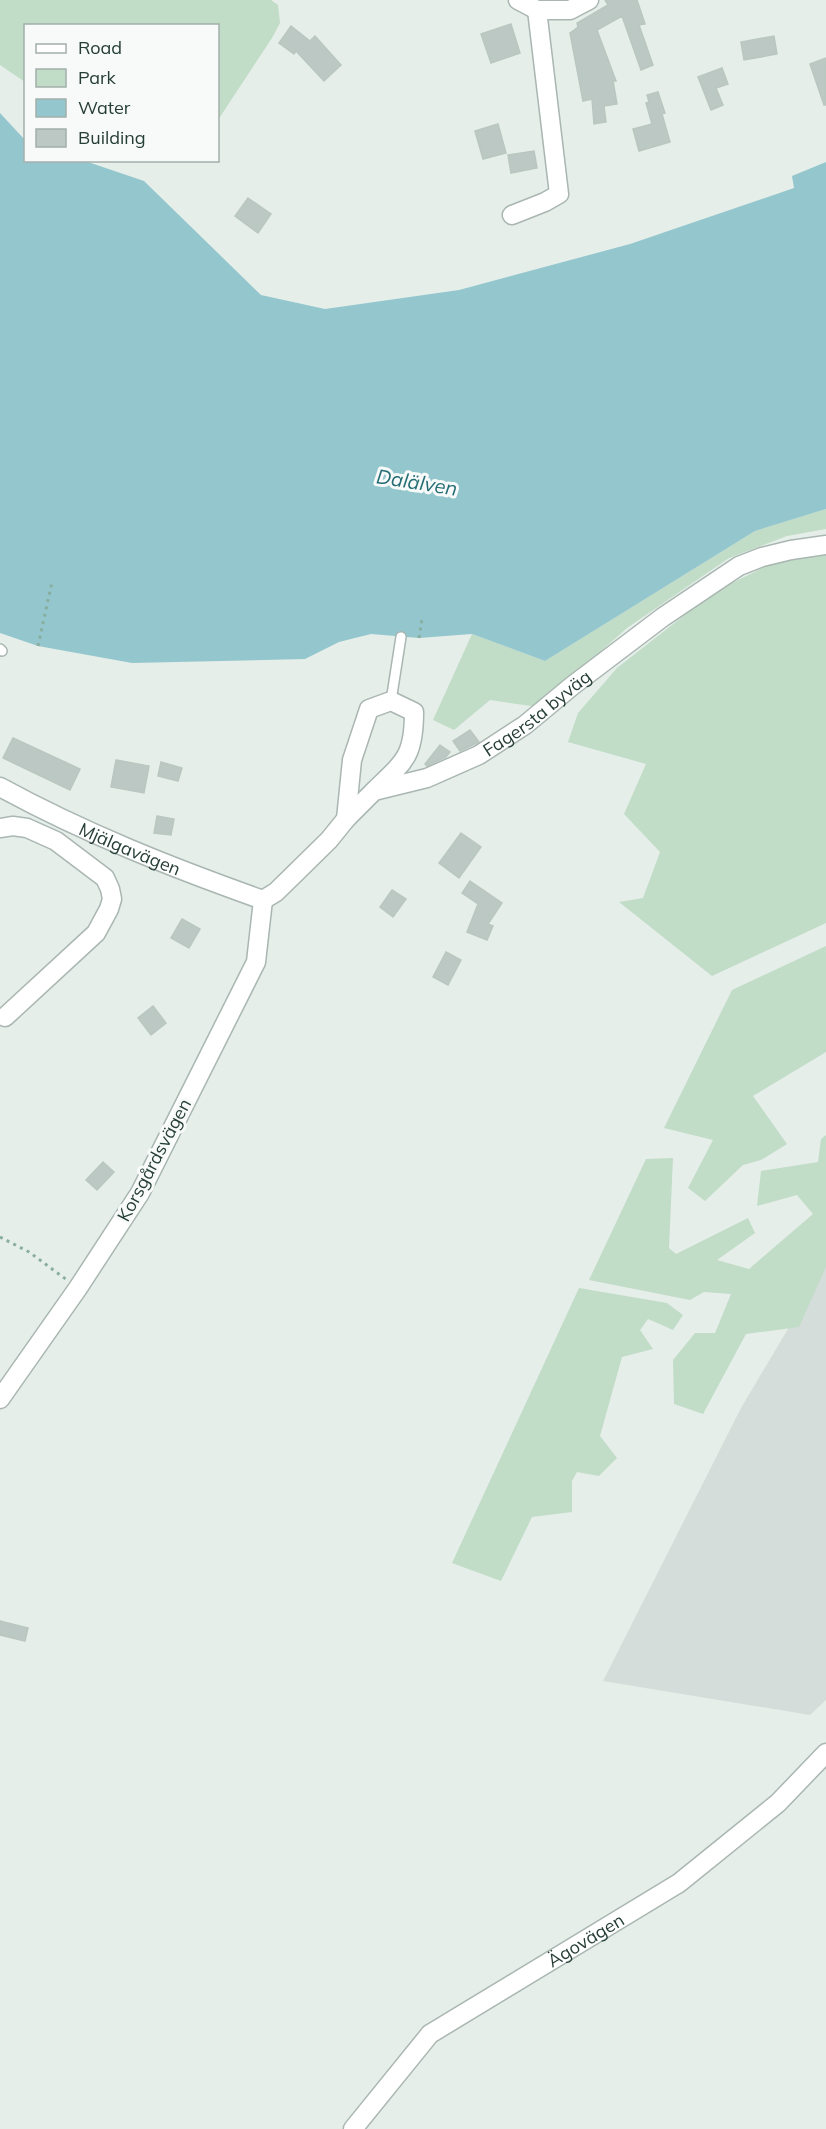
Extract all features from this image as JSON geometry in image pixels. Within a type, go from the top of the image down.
[{"type":"street","points":[[518,0],[537,10],[570,10],[589,0]]},
{"type":"street","points":[[512,215],[559,194],[537,10]]},
{"type":"street","name":"Fagersta byväg","points":[[374,791],[427,778],[479,755],[525,724],[663,617],[739,566],[762,557],[826,545]]},
{"type":"street","points":[[263,900],[276,892],[404,762],[414,737],[414,712],[391,701],[369,709],[352,760],[346,819]]},
{"type":"street","name":"Mjälgavägen","points":[[0,787],[49,813],[172,867],[263,900]]},
{"type":"street","points":[[0,828],[13,826],[27,828],[56,841],[105,878],[112,899],[110,909],[96,933],[5,1017]]},
{"type":"street","name":"Korsgårdsvägen","points":[[0,1399],[78,1288],[140,1193],[256,962],[263,900]]},
{"type":"street","name":"Ägovägen","points":[[353,2129],[430,2034],[679,1883],[778,1803],[826,1753]]},
{"type":"lane","points":[[391,701],[401,637]]},
{"type":"path","points":[[38,646],[52,582]]},
{"type":"path","points":[[419,638],[422,619]]},
{"type":"path","points":[[0,1237],[29,1252],[78,1288]]},
{"type":"shaded area","points":[[826,1265],[826,1700],[810,1715],[603,1681],[741,1408]]},
{"type":"green space","points":[[0,0],[271,0],[278,5],[280,23],[219,118],[219,24],[24,24],[24,81],[0,65]]},
{"type":"green space","points":[[826,509],[826,529],[787,536],[729,558],[627,628],[538,707],[490,700],[454,730],[433,720],[472,634],[545,661],[755,531]]},
{"type":"green space","points":[[826,554],[826,923],[712,976],[619,902],[643,898],[660,852],[624,814],[646,764],[568,742],[578,713],[617,668],[714,592],[781,559]]},
{"type":"green space","points":[[826,946],[826,1052],[753,1096],[787,1144],[761,1160],[743,1165],[705,1201],[688,1188],[713,1140],[664,1128],[732,990]]},
{"type":"green space","points":[[826,1135],[826,1267],[799,1327],[746,1334],[703,1414],[674,1404],[673,1360],[695,1333],[715,1333],[731,1294],[704,1292],[690,1300],[589,1280],[646,1159],[673,1158],[669,1248],[676,1254],[748,1218],[755,1233],[717,1260],[749,1269],[813,1214],[797,1195],[757,1206],[761,1171],[818,1162],[821,1139]]},
{"type":"green space","points":[[579,1288],[667,1303],[683,1315],[673,1330],[648,1319],[640,1330],[653,1349],[622,1357],[600,1436],[617,1458],[599,1476],[577,1472],[572,1481],[572,1512],[532,1517],[501,1581],[452,1563]]},
{"type":"water","name":"Dalälven","points":[[0,113],[24,139],[24,162],[88,162],[144,181],[261,295],[325,309],[459,290],[630,244],[794,188],[792,176],[826,162],[826,509],[755,531],[545,661],[472,634],[419,638],[371,634],[339,642],[305,659],[132,663],[38,646],[0,633]]},
{"type":"building","points":[[605,0],[637,0],[645,24],[639,25],[653,65],[641,70],[622,16],[597,30],[616,81],[613,81],[617,104],[604,106],[606,122],[594,124],[592,99],[583,101],[570,33],[578,27],[577,23],[608,5]]},
{"type":"building","points":[[511,24],[520,53],[491,63],[481,34]]},
{"type":"building","points":[[291,26],[310,41],[315,36],[341,65],[324,81],[296,51],[294,54],[279,43]]},
{"type":"building","points":[[774,36],[777,54],[744,60],[741,42]]},
{"type":"building","points":[[826,58],[826,105],[824,105],[810,64]]},
{"type":"building","points":[[722,68],[728,84],[716,88],[723,105],[711,110],[698,77]]},
{"type":"building","points":[[658,92],[665,113],[662,114],[670,142],[639,151],[633,129],[652,124],[646,103],[649,102],[647,95]]},
{"type":"building","points":[[498,124],[506,153],[483,159],[475,131]]},
{"type":"building","points":[[534,151],[537,168],[511,173],[508,155]]},
{"type":"building","points":[[248,198],[271,214],[258,233],[235,216]]},
{"type":"building","points":[[470,730],[479,742],[460,751],[453,741]]},
{"type":"building","points":[[13,738],[80,769],[70,790],[3,758]]},
{"type":"building","points":[[440,745],[450,752],[446,757],[427,766],[425,764]]},
{"type":"building","points":[[116,760],[149,766],[144,793],[111,787]]},
{"type":"building","points":[[161,762],[182,768],[178,781],[158,776]]},
{"type":"building","points":[[157,816],[174,819],[171,835],[154,833]]},
{"type":"building","points":[[461,833],[481,847],[459,878],[439,863]]},
{"type":"building","points":[[470,881],[502,903],[488,924],[493,926],[487,940],[467,932],[478,904],[462,893]]},
{"type":"building","points":[[392,890],[406,899],[393,917],[380,907]]},
{"type":"building","points":[[182,919],[200,929],[189,948],[171,938]]},
{"type":"building","points":[[446,952],[461,960],[448,985],[433,977]]},
{"type":"building","points":[[153,1006],[166,1023],[151,1035],[138,1018]]},
{"type":"building","points":[[103,1162],[114,1172],[97,1190],[86,1180]]},
{"type":"building","points":[[0,1621],[28,1628],[25,1641],[0,1635]]}]
